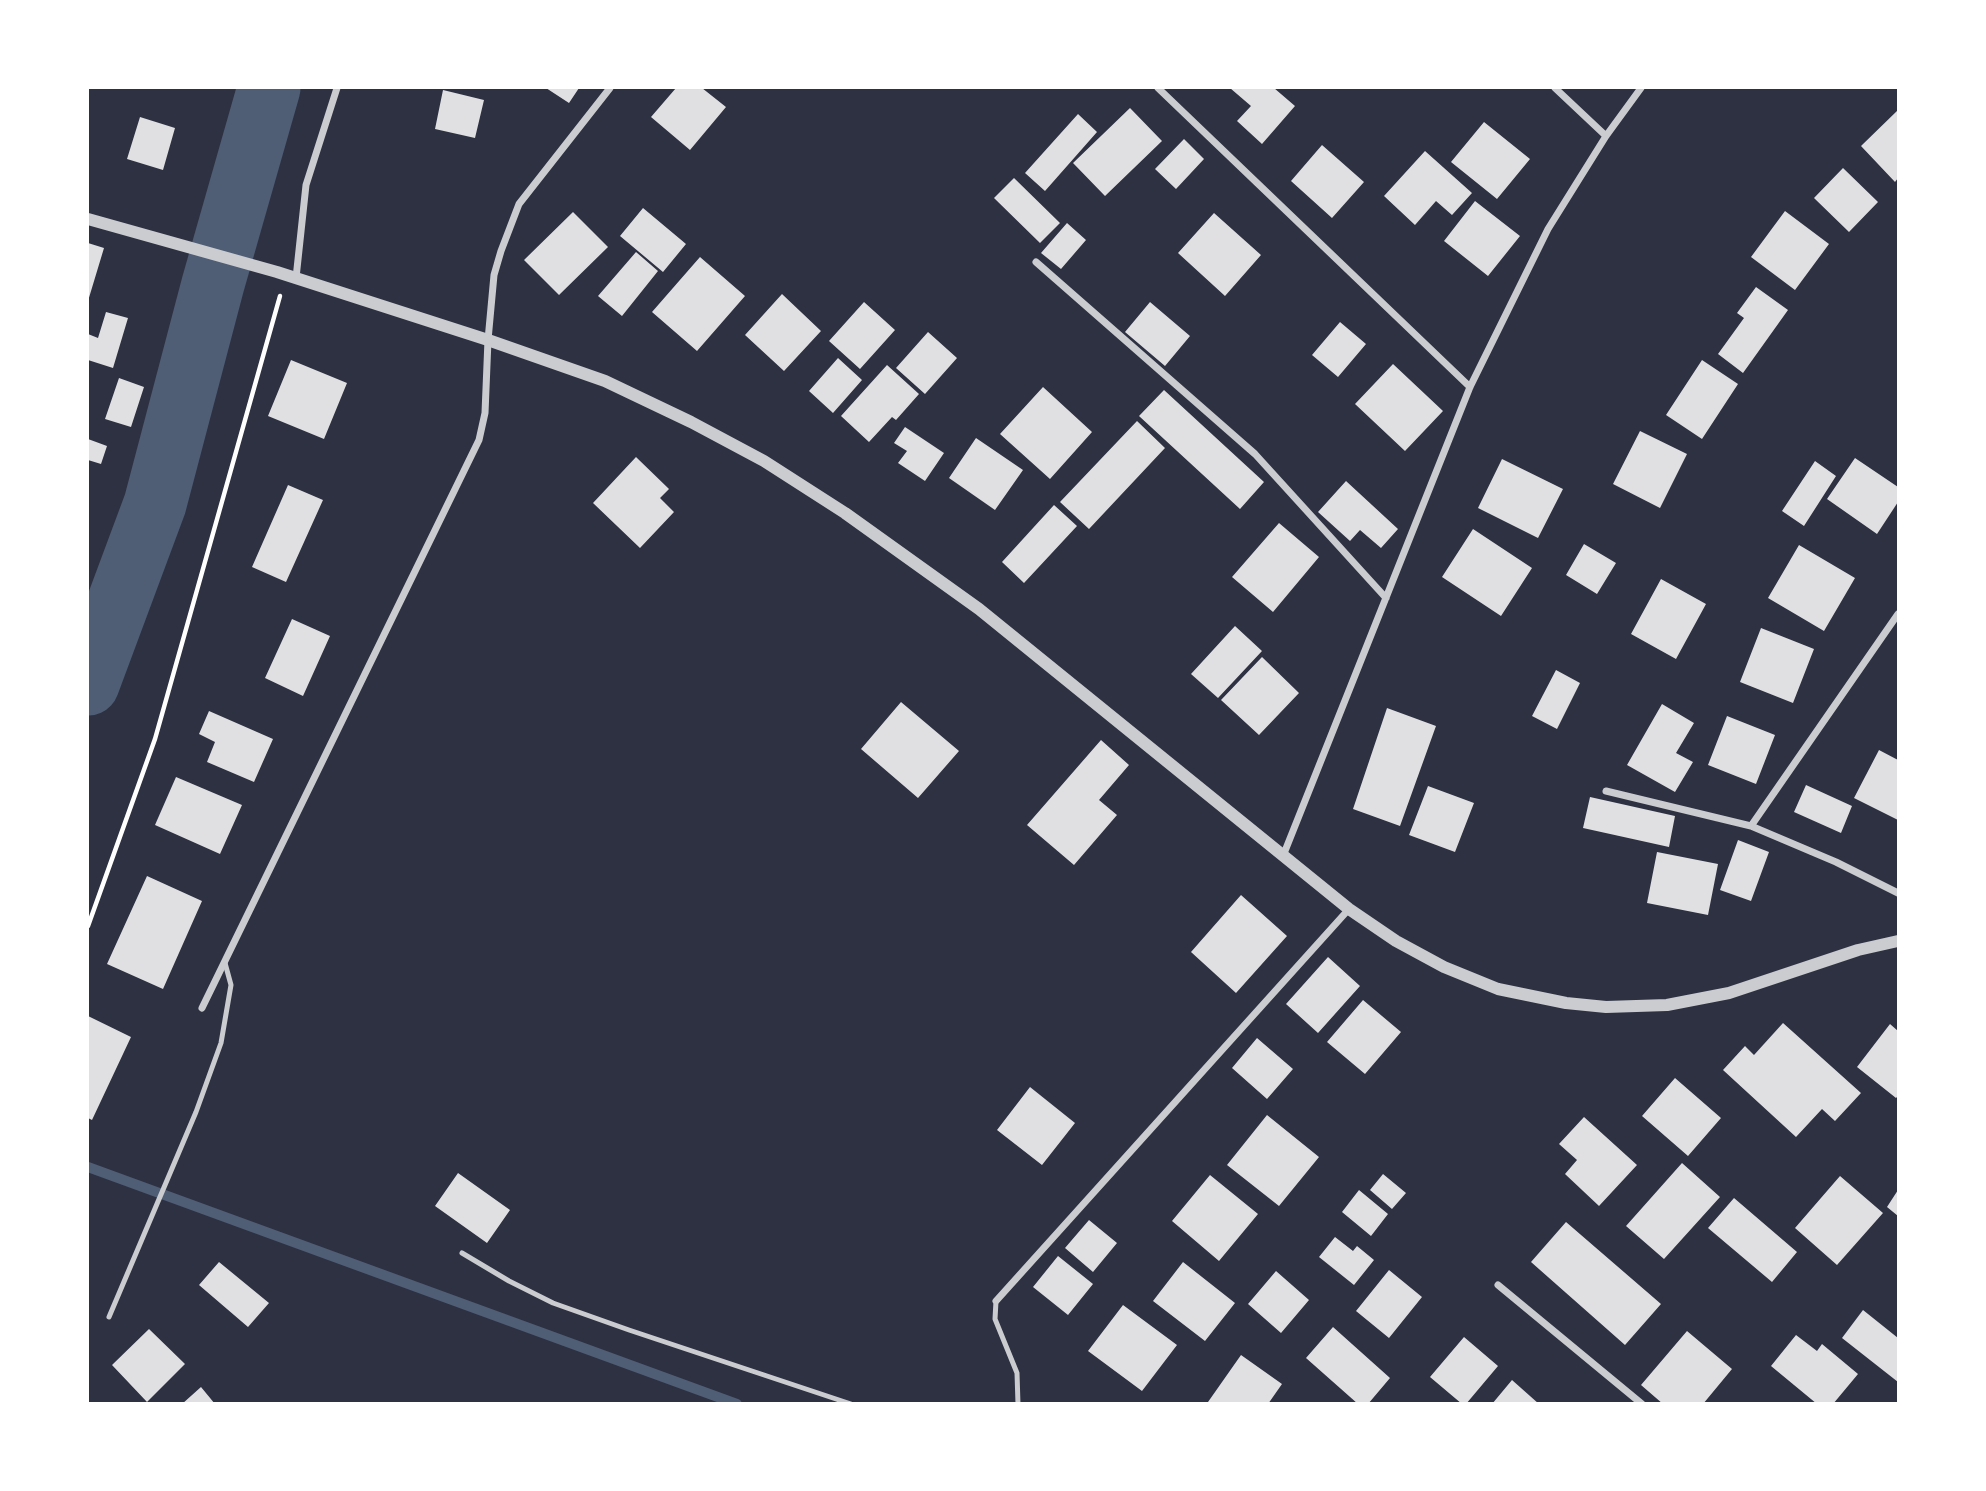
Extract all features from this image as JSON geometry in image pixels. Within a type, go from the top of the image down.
[{"type":"street","points":[[287,275],[306,185],[337,88]]},
{"type":"street","points":[[202,1008],[479,440],[485,413],[494,275],[519,204],[610,88]]},
{"type":"street","points":[[1158,88],[1470,387]]},
{"type":"street","points":[[1555,88],[1606,136]]},
{"type":"street","points":[[1283,856],[1470,387],[1548,229],[1606,136],[1641,88]]},
{"type":"street","points":[[88,219],[287,275],[605,381],[764,461],[845,513],[979,609],[1349,909],[1395,941],[1444,967],[1498,989],[1566,1003],[1606,1007],[1667,1005],[1699,1001],[1729,993],[1858,950],[1899,941]]},
{"type":"street","points":[[1035,262],[1255,454],[1387,598]]},
{"type":"street","points":[[1751,826],[1899,614]]},
{"type":"street","points":[[1606,791],[1751,826],[1836,862],[1899,893]]},
{"type":"street","points":[[996,1301],[1349,909]]},
{"type":"street","points":[[1498,1285],[1642,1404]]},
{"type":"lane","points":[[109,1317],[196,1112],[221,1042],[231,985],[225,962]]},
{"type":"lane","points":[[462,1253],[553,1303],[850,1404]]},
{"type":"lane","points":[[996,1301],[995,1319],[1017,1373],[1018,1404]]},
{"type":"path","points":[[88,926],[155,739],[287,275]]},
{"type":"building","points":[[546,88],[579,88],[569,103]]},
{"type":"building","points":[[676,88],[702,88],[726,107],[690,150],[651,117]]},
{"type":"building","points":[[1230,88],[1274,88],[1295,106],[1262,144],[1237,121],[1251,106]]},
{"type":"building","points":[[443,90],[484,100],[475,138],[435,129]]},
{"type":"building","points":[[1130,108],[1162,141],[1105,196],[1073,163]]},
{"type":"building","points":[[1898,110],[1898,178],[1895,182],[1861,146]]},
{"type":"building","points":[[1078,114],[1097,132],[1045,191],[1025,173]]},
{"type":"building","points":[[140,117],[175,128],[163,170],[127,159]]},
{"type":"building","points":[[1484,122],[1530,159],[1497,199],[1451,162]]},
{"type":"building","points":[[1184,139],[1204,159],[1176,189],[1155,169]]},
{"type":"building","points":[[1322,145],[1364,182],[1332,218],[1291,181]]},
{"type":"building","points":[[1425,151],[1472,193],[1452,215],[1436,201],[1415,225],[1384,196]]},
{"type":"building","points":[[1843,168],[1878,202],[1849,232],[1814,198]]},
{"type":"building","points":[[1014,178],[1060,223],[1040,243],[994,198]]},
{"type":"building","points":[[1475,201],[1520,236],[1488,276],[1444,241]]},
{"type":"building","points":[[643,208],[686,244],[663,272],[620,236]]},
{"type":"building","points":[[1785,211],[1829,244],[1795,290],[1751,257]]},
{"type":"building","points":[[573,212],[608,247],[559,295],[524,260]]},
{"type":"building","points":[[1214,213],[1261,255],[1225,296],[1178,253]]},
{"type":"building","points":[[1067,223],[1086,240],[1061,269],[1041,253]]},
{"type":"building","points":[[88,243],[104,248],[88,301]]},
{"type":"building","points":[[636,252],[658,271],[622,316],[598,296]]},
{"type":"building","points":[[700,257],[745,296],[697,351],[652,312]]},
{"type":"building","points":[[1756,287],[1788,310],[1743,373],[1718,354],[1744,318],[1737,313]]},
{"type":"building","points":[[782,294],[821,331],[784,371],[745,335]]},
{"type":"building","points":[[864,302],[895,330],[860,369],[829,341]]},
{"type":"building","points":[[1150,302],[1190,336],[1165,366],[1125,332]]},
{"type":"building","points":[[106,312],[128,318],[113,368],[88,360],[88,334],[98,338]]},
{"type":"building","points":[[1340,322],[1366,344],[1338,377],[1312,355]]},
{"type":"building","points":[[928,332],[957,358],[925,394],[896,368]]},
{"type":"building","points":[[838,358],[862,380],[833,413],[809,391]]},
{"type":"building","points":[[291,360],[347,383],[324,439],[268,416]]},
{"type":"building","points":[[1702,360],[1738,384],[1702,439],[1666,415]]},
{"type":"building","points":[[1393,364],[1443,411],[1405,451],[1355,404]]},
{"type":"building","points":[[887,365],[919,394],[896,420],[892,417],[869,442],[841,416]]},
{"type":"building","points":[[119,378],[144,387],[131,427],[105,419]]},
{"type":"building","points":[[1043,387],[1092,432],[1050,479],[1000,434]]},
{"type":"building","points":[[1164,390],[1264,482],[1240,509],[1139,416]]},
{"type":"building","points":[[1137,421],[1165,448],[1089,529],[1060,502]]},
{"type":"building","points":[[905,427],[944,453],[925,481],[898,463],[907,451],[894,443]]},
{"type":"building","points":[[1640,431],[1687,454],[1660,508],[1613,484]]},
{"type":"building","points":[[976,438],[1023,470],[995,510],[949,478]]},
{"type":"building","points":[[88,439],[107,446],[101,464],[88,460]]},
{"type":"building","points":[[636,457],[669,489],[660,498],[674,512],[640,548],[593,503]]},
{"type":"building","points":[[1855,458],[1898,487],[1898,502],[1877,534],[1827,499]]},
{"type":"building","points":[[1502,459],[1563,489],[1538,538],[1478,508]]},
{"type":"building","points":[[1815,461],[1836,476],[1804,526],[1782,511]]},
{"type":"building","points":[[1346,481],[1398,529],[1381,548],[1360,530],[1350,541],[1318,512]]},
{"type":"building","points":[[288,485],[323,500],[286,582],[252,567]]},
{"type":"building","points":[[1054,505],[1077,526],[1024,583],[1002,562]]},
{"type":"building","points":[[1279,523],[1319,557],[1273,612],[1232,577]]},
{"type":"building","points":[[1473,529],[1532,568],[1501,616],[1442,577]]},
{"type":"building","points":[[1584,544],[1616,563],[1597,594],[1566,575]]},
{"type":"building","points":[[1799,545],[1855,578],[1824,631],[1768,598]]},
{"type":"building","points":[[1661,579],[1706,604],[1676,659],[1631,634]]},
{"type":"building","points":[[292,619],[330,636],[303,696],[265,678]]},
{"type":"building","points":[[1235,626],[1262,651],[1218,698],[1191,674]]},
{"type":"building","points":[[1761,628],[1814,649],[1793,703],[1740,682]]},
{"type":"building","points":[[1262,657],[1299,693],[1259,735],[1221,700]]},
{"type":"building","points":[[1556,670],[1580,683],[1557,729],[1532,716]]},
{"type":"building","points":[[901,702],[959,751],[918,798],[861,749]]},
{"type":"building","points":[[1662,704],[1694,723],[1676,753],[1693,762],[1675,792],[1627,765]]},
{"type":"building","points":[[1387,708],[1436,726],[1400,826],[1353,809]]},
{"type":"building","points":[[209,711],[273,739],[254,782],[207,762],[215,742],[199,734]]},
{"type":"building","points":[[1727,716],[1775,735],[1756,784],[1708,765]]},
{"type":"building","points":[[1101,740],[1129,765],[1099,800],[1117,815],[1074,865],[1027,825]]},
{"type":"building","points":[[1879,750],[1898,760],[1898,820],[1854,798]]},
{"type":"building","points":[[176,777],[242,805],[220,854],[155,825]]},
{"type":"building","points":[[1806,785],[1852,806],[1841,833],[1794,812]]},
{"type":"building","points":[[1428,786],[1474,803],[1455,852],[1409,835]]},
{"type":"building","points":[[1590,797],[1675,816],[1669,847],[1583,828]]},
{"type":"building","points":[[1738,840],[1769,852],[1751,901],[1720,890]]},
{"type":"building","points":[[1657,852],[1718,864],[1708,915],[1647,903]]},
{"type":"building","points":[[147,876],[202,901],[163,989],[107,964]]},
{"type":"building","points":[[1241,895],[1287,936],[1236,993],[1191,952]]},
{"type":"building","points":[[1328,957],[1360,986],[1318,1033],[1286,1004]]},
{"type":"building","points":[[1363,1000],[1401,1032],[1365,1074],[1327,1042]]},
{"type":"building","points":[[88,1016],[131,1037],[92,1120],[88,1118]]},
{"type":"building","points":[[1783,1023],[1861,1093],[1835,1121],[1822,1109],[1796,1137],[1723,1070],[1745,1046],[1754,1055]]},
{"type":"building","points":[[1890,1024],[1898,1031],[1896,1098],[1857,1067]]},
{"type":"building","points":[[1257,1038],[1293,1069],[1267,1099],[1232,1068]]},
{"type":"building","points":[[1675,1078],[1721,1118],[1688,1156],[1642,1116]]},
{"type":"building","points":[[1030,1087],[1075,1123],[1042,1165],[997,1130]]},
{"type":"building","points":[[1267,1115],[1319,1157],[1279,1206],[1227,1165]]},
{"type":"building","points":[[1584,1117],[1637,1165],[1599,1206],[1565,1174],[1577,1160],[1559,1144]]},
{"type":"building","points":[[1682,1163],[1720,1197],[1664,1259],[1626,1226]]},
{"type":"building","points":[[458,1173],[510,1210],[487,1243],[435,1206]]},
{"type":"building","points":[[1383,1174],[1406,1193],[1392,1209],[1370,1190]]},
{"type":"building","points":[[1210,1175],[1258,1214],[1219,1261],[1172,1221]]},
{"type":"building","points":[[1840,1176],[1883,1213],[1837,1265],[1795,1228]]},
{"type":"building","points":[[1359,1190],[1388,1214],[1371,1236],[1342,1212]]},
{"type":"building","points":[[1898,1190],[1898,1216],[1887,1207]]},
{"type":"building","points":[[1734,1198],[1797,1252],[1772,1282],[1708,1228]]},
{"type":"building","points":[[1089,1220],[1117,1243],[1093,1272],[1065,1248]]},
{"type":"building","points":[[1566,1222],[1661,1304],[1625,1345],[1531,1262]]},
{"type":"building","points":[[1335,1237],[1353,1251],[1357,1246],[1374,1260],[1354,1285],[1319,1257]]},
{"type":"building","points":[[1058,1256],[1093,1284],[1068,1315],[1033,1287]]},
{"type":"building","points":[[219,1262],[269,1303],[248,1327],[199,1285]]},
{"type":"building","points":[[1183,1262],[1235,1303],[1205,1341],[1153,1301]]},
{"type":"building","points":[[1389,1270],[1422,1297],[1389,1338],[1356,1311]]},
{"type":"building","points":[[1276,1271],[1309,1300],[1281,1333],[1248,1304]]},
{"type":"building","points":[[1123,1305],[1177,1345],[1142,1391],[1088,1351]]},
{"type":"building","points":[[1863,1310],[1898,1338],[1898,1382],[1842,1338]]},
{"type":"building","points":[[1333,1327],[1390,1378],[1368,1404],[1358,1404],[1306,1358]]},
{"type":"building","points":[[149,1329],[185,1364],[147,1402],[112,1365]]},
{"type":"building","points":[[1687,1331],[1732,1369],[1703,1404],[1663,1404],[1641,1385]]},
{"type":"building","points":[[1796,1335],[1817,1351],[1822,1344],[1858,1374],[1833,1404],[1817,1404],[1771,1366]]},
{"type":"building","points":[[1464,1337],[1498,1366],[1466,1404],[1462,1404],[1430,1377]]},
{"type":"building","points":[[1241,1355],[1282,1384],[1268,1404],[1211,1404],[1208,1402]]},
{"type":"building","points":[[1512,1380],[1539,1404],[1492,1404]]},
{"type":"building","points":[[201,1387],[215,1404],[182,1404]]},
{"type":"waterway","points":[[88,684],[155,504],[213,284],[269,88]]},
{"type":"waterway","points":[[88,1167],[737,1404]]}]
